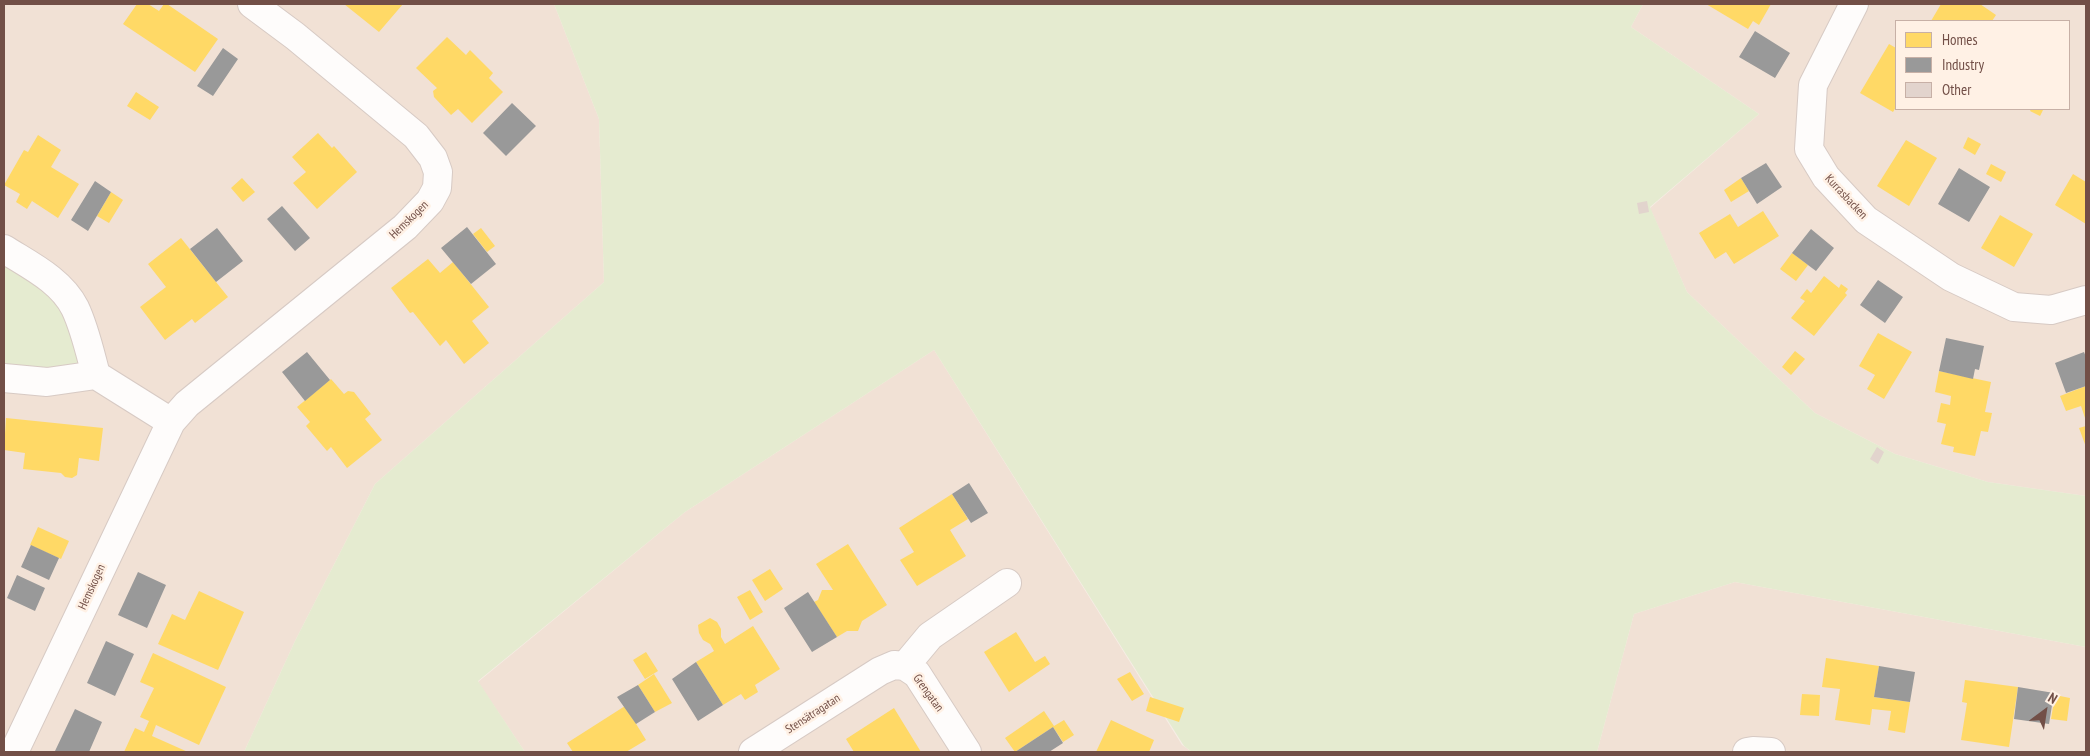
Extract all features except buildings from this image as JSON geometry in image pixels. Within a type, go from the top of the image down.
[{"type":"street","name":"Hemskogen","points":[[14,752],[171,422],[187,404],[404,227],[430,202],[437,188],[438,172],[433,158],[416,136],[252,4]]},
{"type":"street","name":"Kurrasbacken","points":[[1854,4],[1813,85],[1809,149],[1826,177],[1866,220],[1951,277],[2014,308],[2051,310],[2086,300]]},
{"type":"street","points":[[4,249],[42,272],[58,286],[74,306],[83,329],[96,375]]},
{"type":"street","points":[[4,378],[47,382],[96,375],[171,422]]},
{"type":"street","points":[[905,666],[930,636],[1007,583]]},
{"type":"street","name":"Grengatan","points":[[873,676],[894,665],[905,666],[917,674],[967,752]]},
{"type":"street","name":"Stensätragatan","points":[[753,752],[873,676]]},
{"type":"street","points":[[1747,752],[1771,752]]},
{"type":"shaded area","points":[[4,4],[554,4],[599,119],[604,282],[375,484],[295,641],[244,752],[4,752]]},
{"type":"shaded area","points":[[1643,4],[2086,4],[2086,496],[1988,482],[1895,454],[1815,413],[1687,292],[1650,208],[1759,114],[1631,27]]},
{"type":"shaded area","points":[[934,350],[1182,745],[1192,752],[525,752],[478,682],[685,512]]},
{"type":"shaded area","points":[[1735,582],[2086,647],[2086,752],[1597,752],[1634,614]]},
{"type":"green space","points":[[554,4],[1643,4],[1631,27],[1759,114],[1650,207],[1687,292],[1815,413],[1895,454],[1988,482],[2086,496],[2086,647],[1735,582],[1634,614],[1597,752],[1192,752],[1184,746],[934,350],[685,512],[478,681],[525,752],[244,752],[295,641],[375,484],[604,282],[599,119]]},
{"type":"green space","points":[[4,249],[42,272],[96,375],[4,378]]}]
